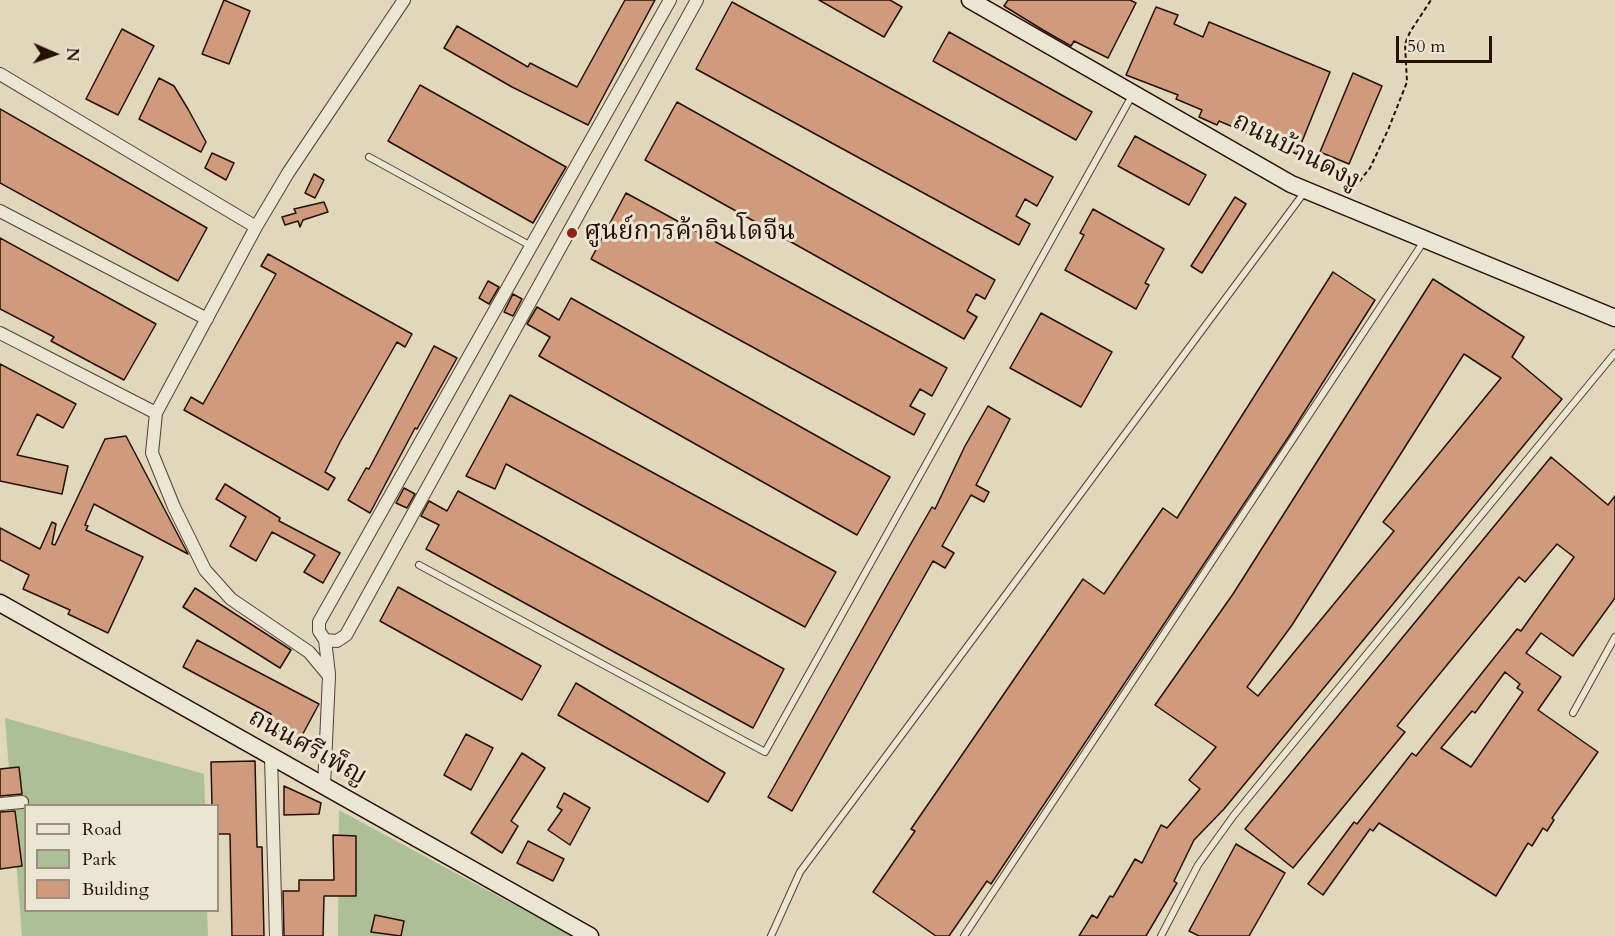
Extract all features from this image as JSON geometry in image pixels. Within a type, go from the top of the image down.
[{"type":"street","points":[[329,676],[309,652],[231,599],[205,570],[174,507],[152,453],[156,413],[288,172],[404,0]]},
{"type":"street","points":[[324,786],[329,676],[325,639],[319,631],[319,622],[670,0]]},
{"type":"street","points":[[325,639],[337,640],[346,635],[697,0]]},
{"type":"street","name":"ถนนบ้านดงงู","points":[[970,0],[1306,190],[1615,318]]},
{"type":"street","points":[[0,74],[256,227]]},
{"type":"street","points":[[0,211],[207,319]]},
{"type":"street","points":[[0,333],[156,413]]},
{"type":"street","name":"ถนนศรีเพ็ญ","points":[[0,603],[590,936]]},
{"type":"street","points":[[271,757],[276,936]]},
{"type":"street","points":[[0,804],[22,802]]},
{"type":"lane","points":[[419,565],[765,752],[1133,93]]},
{"type":"lane","points":[[369,157],[531,246]]},
{"type":"lane","points":[[771,936],[800,872],[1306,190]]},
{"type":"lane","points":[[964,936],[1425,239]]},
{"type":"lane","points":[[1161,936],[1198,865],[1234,815],[1615,353]]},
{"type":"lane","points":[[1572,713],[1615,637]]},
{"type":"path","points":[[1340,204],[1370,168],[1388,130],[1407,82],[1405,44],[1410,32],[1431,0]]},
{"type":"green space","points":[[5,718],[204,774],[205,804],[24,804],[24,912],[207,912],[208,936],[22,936]]},
{"type":"green space","points":[[339,810],[572,936],[338,936]]},
{"type":"building","points":[[224,0],[250,11],[229,64],[202,54]]},
{"type":"building","points":[[625,0],[655,0],[588,125],[512,87],[444,48],[457,26],[528,67],[530,63],[577,87]]},
{"type":"building","points":[[819,0],[890,0],[902,7],[884,37]]},
{"type":"building","points":[[1008,0],[1130,0],[1136,3],[1108,58],[1074,41],[1071,46],[1043,30],[1004,6]]},
{"type":"building","points":[[732,2],[1053,177],[1037,206],[1025,199],[1016,216],[1030,224],[1019,245],[696,69]]},
{"type":"building","points":[[1156,7],[1178,15],[1174,24],[1203,37],[1209,22],[1330,72],[1297,154],[1219,121],[1217,125],[1199,117],[1202,110],[1176,99],[1178,95],[1126,75]]},
{"type":"building","points":[[122,29],[154,46],[118,115],[86,99]]},
{"type":"building","points":[[949,32],[1092,112],[1076,140],[933,61]]},
{"type":"building","points":[[1353,73],[1382,86],[1349,164],[1320,152]]},
{"type":"building","points":[[159,78],[174,86],[188,109],[206,142],[201,152],[139,119]]},
{"type":"building","points":[[420,85],[566,167],[533,223],[388,141]]},
{"type":"building","points":[[677,102],[995,280],[985,299],[976,294],[967,311],[977,317],[964,339],[645,160]]},
{"type":"building","points":[[0,109],[207,228],[178,281],[0,183]]},
{"type":"building","points":[[1135,136],[1206,175],[1189,205],[1118,166]]},
{"type":"building","points":[[212,153],[234,163],[226,180],[205,168]]},
{"type":"building","points":[[314,174],[324,180],[315,198],[305,193]]},
{"type":"building","points":[[626,193],[947,368],[932,396],[920,389],[910,406],[925,414],[914,435],[591,259]]},
{"type":"building","points":[[1235,197],[1246,204],[1202,273],[1191,266]]},
{"type":"building","points":[[324,202],[328,212],[303,220],[300,227],[298,221],[285,225],[282,217],[296,213],[294,209]]},
{"type":"building","points":[[1093,209],[1164,249],[1145,283],[1149,285],[1136,309],[1065,270],[1084,235],[1080,233]]},
{"type":"building","points":[[0,238],[156,324],[124,380],[51,341],[54,337],[0,309]]},
{"type":"building","points":[[268,254],[412,334],[405,347],[397,342],[340,442],[325,472],[335,478],[328,490],[184,410],[191,397],[203,404],[276,274],[261,266]]},
{"type":"building","points":[[1333,272],[1375,300],[1291,433],[991,884],[987,881],[949,936],[936,936],[873,892],[915,831],[911,829],[1083,579],[1104,594],[1163,508],[1177,518]]},
{"type":"building","points":[[1433,279],[1524,337],[1512,357],[1562,399],[1224,809],[1194,840],[1174,881],[1177,883],[1146,936],[1079,936],[1092,915],[1097,918],[1110,896],[1113,897],[1135,859],[1142,863],[1161,825],[1167,828],[1200,789],[1189,780],[1216,747],[1155,705],[1233,594]],"holes":[[[1464,354],[1501,378],[1383,522],[1394,531],[1258,696],[1247,687],[1292,625]]]},
{"type":"building","points":[[488,281],[499,287],[489,304],[479,298]]},
{"type":"building","points":[[513,294],[522,299],[513,316],[504,312]]},
{"type":"building","points":[[571,298],[890,477],[857,535],[539,356],[550,337],[527,324],[537,307],[559,320]]},
{"type":"building","points":[[1041,313],[1112,352],[1081,407],[1010,368]]},
{"type":"building","points":[[434,346],[457,358],[417,429],[415,428],[370,513],[348,500],[366,468],[369,469]]},
{"type":"building","points":[[0,364],[76,404],[63,428],[37,414],[17,455],[68,466],[62,494],[0,481]]},
{"type":"building","points":[[510,395],[836,572],[805,627],[506,464],[495,489],[466,476]]},
{"type":"building","points":[[988,406],[1010,419],[976,485],[989,492],[984,502],[971,495],[942,546],[954,553],[945,568],[933,561],[792,811],[768,797],[932,507],[935,509],[965,446]]},
{"type":"building","points":[[126,436],[188,554],[94,504],[85,525],[88,526],[86,530],[143,557],[108,633],[68,614],[70,610],[23,589],[29,575],[0,560],[0,528],[40,549],[52,522],[56,524],[52,544],[55,545],[105,439]]},
{"type":"building","points":[[1551,457],[1608,505],[1615,496],[1615,598],[1573,656],[1541,633],[1526,653],[1561,677],[1538,710],[1598,752],[1552,818],[1554,820],[1547,831],[1543,828],[1532,846],[1528,843],[1496,896],[1379,823],[1373,831],[1370,829],[1323,895],[1308,884],[1354,822],[1357,824],[1412,753],[1416,756],[1517,629],[1521,631],[1574,557],[1557,544],[1525,582],[1519,577],[1397,726],[1405,732],[1293,868],[1245,829]],"holes":[[[1505,672],[1520,684],[1517,688],[1523,692],[1471,767],[1441,748],[1472,711],[1475,713]]]},
{"type":"building","points":[[225,484],[280,518],[279,521],[340,553],[323,583],[304,572],[315,555],[272,532],[256,561],[230,546],[246,517],[216,499]]},
{"type":"building","points":[[404,488],[415,494],[407,508],[396,503]]},
{"type":"building","points":[[458,491],[784,669],[753,728],[426,549],[439,525],[421,516],[429,501],[447,511]]},
{"type":"building","points":[[398,587],[541,666],[522,700],[380,621]]},
{"type":"building","points":[[195,588],[291,650],[280,668],[183,607]]},
{"type":"building","points":[[197,640],[319,704],[299,741],[266,724],[271,714],[183,667]]},
{"type":"building","points":[[576,683],[725,773],[708,802],[558,715]]},
{"type":"building","points":[[466,734],[493,748],[471,790],[444,775]]},
{"type":"building","points":[[522,753],[545,768],[511,821],[518,826],[502,853],[471,833]]},
{"type":"building","points":[[255,761],[257,847],[262,847],[264,936],[232,936],[230,834],[219,834],[219,804],[212,804],[211,762]]},
{"type":"building","points":[[19,767],[22,794],[0,796],[0,769]]},
{"type":"building","points":[[284,786],[321,803],[319,814],[284,815]]},
{"type":"building","points":[[564,793],[590,808],[570,845],[548,830],[562,810],[557,807]]},
{"type":"building","points":[[15,811],[22,866],[0,869],[0,812]]},
{"type":"building","points":[[333,835],[356,836],[356,896],[324,896],[323,936],[284,936],[283,891],[299,891],[299,880],[334,880]]},
{"type":"building","points":[[528,841],[564,859],[553,881],[517,863]]},
{"type":"building","points":[[1236,844],[1285,873],[1249,936],[1199,936],[1189,931]]},
{"type":"building","points":[[375,915],[404,921],[401,936],[371,932]]},
{"type":"place","name":"ศูนย์การค้าอินโดจีน","points":[[572,233]]}]
